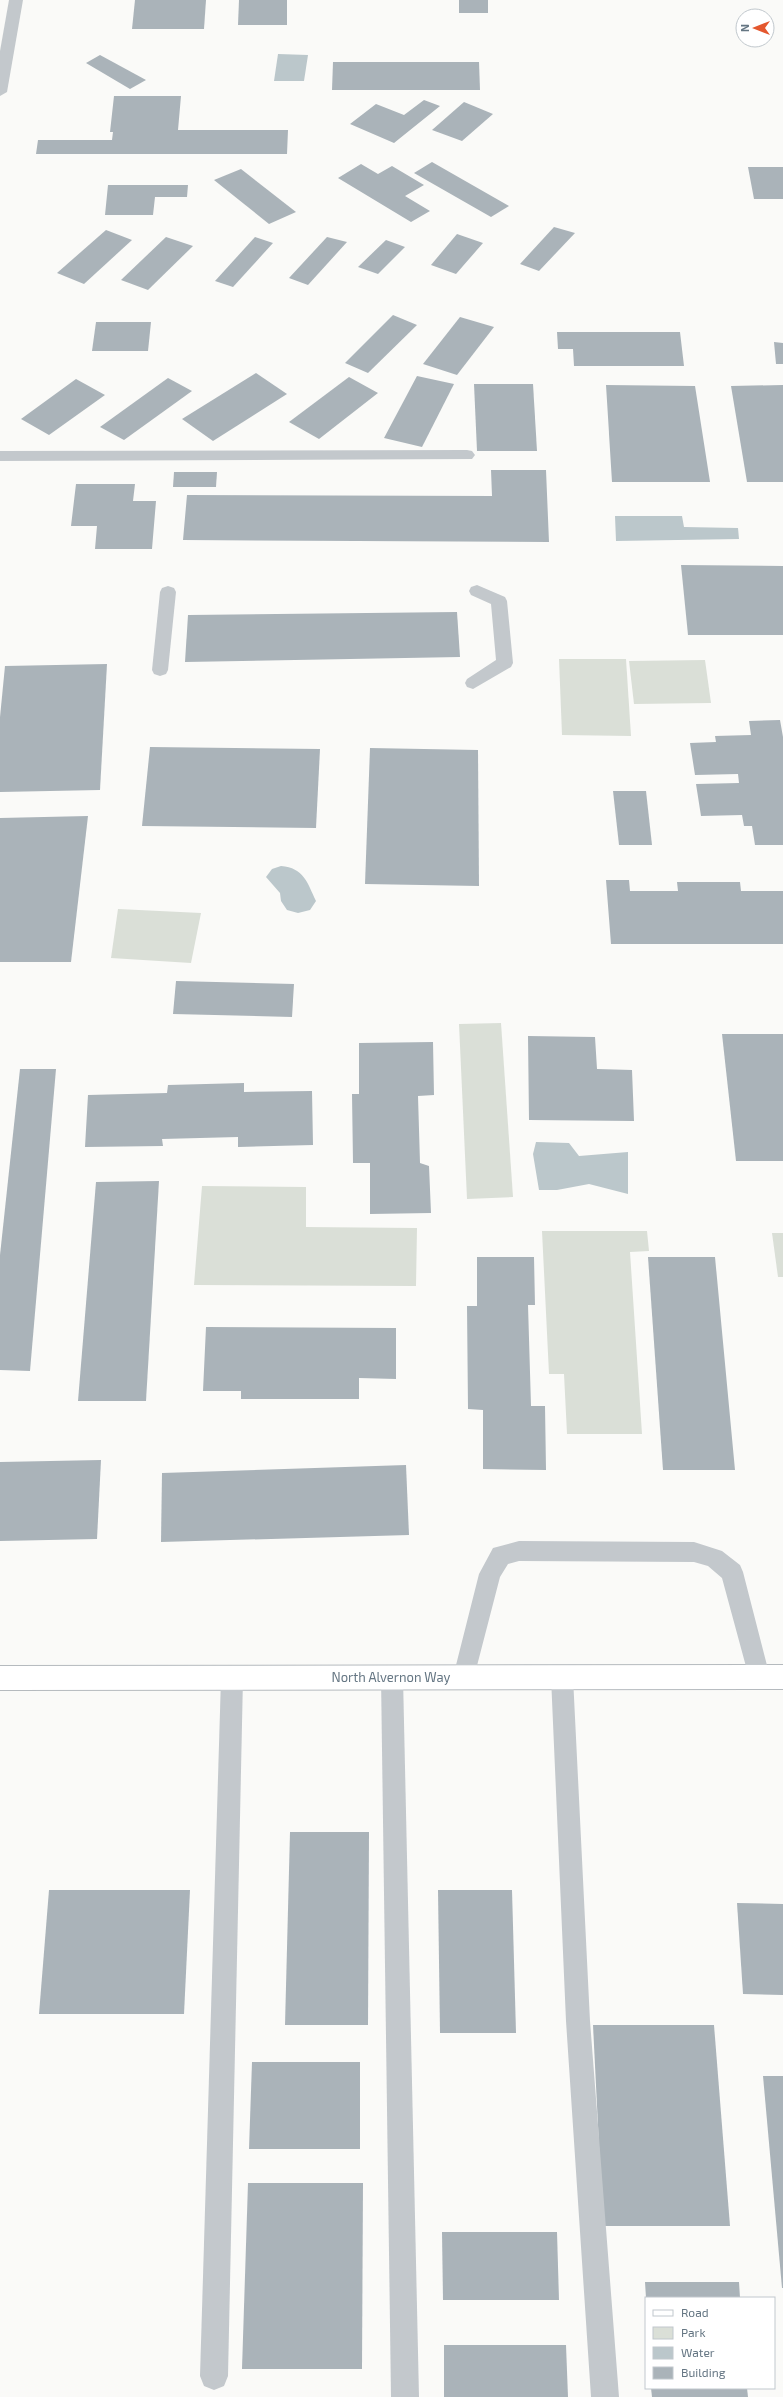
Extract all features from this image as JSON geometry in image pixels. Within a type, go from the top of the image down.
[{"type":"main road","name":"North Alvernon Way","points":[[0,1678],[771,1677]]},
{"type":"street","points":[[0,92],[16,0]]},
{"type":"lane","points":[[0,456],[467,455]]},
{"type":"lane","points":[[473,683],[505,663],[499,601],[477,591]]},
{"type":"lane","points":[[160,670],[168,592]]},
{"type":"lane","points":[[464,1677],[490,1574],[501,1555],[527,1552],[694,1552],[714,1558],[732,1572],[771,1677]]},
{"type":"lane","points":[[392,1677],[405,2397]]},
{"type":"lane","points":[[562,1677],[578,2021],[605,2397]]},
{"type":"lane","points":[[214,2376],[232,1678]]},
{"type":"green space","points":[[559,659],[626,659],[631,736],[562,735]]},
{"type":"green space","points":[[705,660],[711,703],[634,704],[629,661]]},
{"type":"green space","points":[[118,909],[201,913],[191,963],[111,958]]},
{"type":"green space","points":[[501,1023],[513,1197],[467,1199],[459,1024]]},
{"type":"green space","points":[[202,1186],[306,1187],[306,1227],[417,1228],[416,1286],[194,1285]]},
{"type":"green space","points":[[542,1231],[647,1231],[649,1251],[630,1252],[642,1434],[567,1434],[564,1374],[549,1374]]},
{"type":"green space","points":[[772,1233],[783,1233],[783,1277],[778,1277]]},
{"type":"water","points":[[278,54],[308,55],[304,81],[274,81]]},
{"type":"water","points":[[615,516],[682,516],[684,527],[738,528],[739,539],[616,541]]},
{"type":"water","points":[[281,866],[289,867],[304,877],[316,901],[310,910],[298,913],[287,910],[281,901],[280,893],[266,877],[272,869]]},
{"type":"water","points":[[536,1142],[569,1143],[579,1156],[628,1152],[628,1194],[589,1184],[557,1190],[539,1190],[533,1154]]},
{"type":"building","points":[[135,0],[206,0],[204,29],[132,29]]},
{"type":"building","points":[[239,0],[287,0],[287,25],[238,25]]},
{"type":"building","points":[[459,0],[488,0],[488,13],[459,13]]},
{"type":"building","points":[[100,55],[146,80],[130,89],[86,63]]},
{"type":"building","points":[[333,62],[479,62],[480,90],[332,90]]},
{"type":"building","points":[[114,96],[181,96],[178,130],[288,130],[287,154],[36,154],[38,140],[112,140],[113,132],[110,132]]},
{"type":"building","points":[[424,100],[440,106],[394,143],[350,124],[376,104],[404,115]]},
{"type":"building","points":[[464,102],[493,114],[462,141],[432,130]]},
{"type":"building","points":[[432,162],[509,206],[491,217],[414,173]]},
{"type":"building","points":[[361,164],[378,174],[392,166],[424,185],[405,196],[430,211],[411,222],[338,178]]},
{"type":"building","points":[[748,167],[783,167],[783,199],[754,199]]},
{"type":"building","points":[[241,169],[296,212],[269,224],[214,180]]},
{"type":"building","points":[[108,185],[188,185],[187,197],[155,197],[153,215],[105,215]]},
{"type":"building","points":[[554,227],[575,233],[539,271],[520,264]]},
{"type":"building","points":[[106,230],[132,240],[84,284],[57,273]]},
{"type":"building","points":[[457,234],[483,243],[456,274],[431,265]]},
{"type":"building","points":[[166,237],[193,246],[148,290],[121,280]]},
{"type":"building","points":[[255,237],[273,243],[233,287],[215,281]]},
{"type":"building","points":[[327,237],[347,242],[308,285],[289,278]]},
{"type":"building","points":[[386,240],[405,247],[378,274],[358,267]]},
{"type":"building","points":[[393,315],[417,325],[368,373],[345,363]]},
{"type":"building","points":[[460,317],[494,327],[457,375],[423,364]]},
{"type":"building","points":[[96,322],[151,322],[148,351],[92,351]]},
{"type":"building","points":[[557,332],[680,332],[684,366],[574,366],[573,349],[558,349]]},
{"type":"building","points":[[774,342],[783,343],[783,364],[776,364]]},
{"type":"building","points":[[256,373],[287,394],[213,441],[182,419]]},
{"type":"building","points":[[417,376],[454,384],[422,447],[384,438]]},
{"type":"building","points":[[349,377],[378,393],[319,439],[289,422]]},
{"type":"building","points":[[168,378],[192,391],[124,440],[100,427]]},
{"type":"building","points":[[76,379],[105,395],[49,435],[21,419]]},
{"type":"building","points":[[474,384],[533,384],[537,451],[477,451]]},
{"type":"building","points":[[606,385],[695,386],[710,482],[612,482]]},
{"type":"building","points":[[783,385],[783,482],[747,482],[731,386]]},
{"type":"building","points":[[491,470],[546,470],[549,542],[183,540],[187,495],[492,496]]},
{"type":"building","points":[[174,472],[217,472],[216,487],[173,487]]},
{"type":"building","points":[[76,484],[135,484],[133,501],[156,501],[152,549],[95,549],[97,526],[71,526]]},
{"type":"building","points":[[681,565],[783,566],[783,635],[688,635]]},
{"type":"building","points":[[457,612],[460,657],[185,662],[188,615]]},
{"type":"building","points":[[107,664],[100,790],[0,792],[0,717],[5,666]]},
{"type":"building","points":[[780,720],[783,737],[783,845],[755,845],[752,826],[744,826],[742,815],[701,816],[696,784],[739,783],[738,774],[695,775],[690,743],[716,742],[715,736],[751,735],[749,721]]},
{"type":"building","points":[[150,747],[320,749],[316,828],[142,826]]},
{"type":"building","points":[[370,748],[478,750],[479,886],[365,884]]},
{"type":"building","points":[[613,791],[646,791],[652,845],[619,845]]},
{"type":"building","points":[[88,816],[71,962],[0,962],[0,818]]},
{"type":"building","points":[[606,880],[629,880],[630,891],[678,891],[677,882],[740,882],[741,891],[783,891],[783,944],[611,944]]},
{"type":"building","points":[[176,981],[294,984],[292,1017],[173,1014]]},
{"type":"building","points":[[722,1034],[783,1034],[783,1161],[736,1161]]},
{"type":"building","points":[[528,1036],[595,1037],[597,1069],[632,1070],[634,1121],[529,1120]]},
{"type":"building","points":[[433,1042],[434,1095],[418,1096],[420,1163],[429,1166],[431,1213],[370,1214],[370,1163],[353,1163],[352,1094],[359,1094],[359,1043]]},
{"type":"building","points":[[20,1069],[56,1069],[30,1371],[0,1370],[0,1255]]},
{"type":"building","points":[[244,1083],[244,1092],[312,1091],[313,1145],[238,1147],[238,1137],[162,1139],[163,1146],[85,1147],[88,1095],[167,1093],[168,1085]]},
{"type":"building","points":[[159,1181],[146,1401],[78,1401],[96,1182]]},
{"type":"building","points":[[477,1257],[534,1257],[535,1305],[528,1305],[531,1406],[545,1406],[546,1470],[483,1469],[483,1410],[468,1409],[467,1306],[477,1306]]},
{"type":"building","points":[[648,1257],[715,1257],[735,1470],[663,1470]]},
{"type":"building","points":[[206,1327],[396,1328],[396,1379],[359,1378],[359,1399],[241,1399],[241,1391],[203,1391]]},
{"type":"building","points":[[101,1460],[97,1539],[0,1541],[0,1462]]},
{"type":"building","points":[[406,1465],[409,1535],[161,1542],[162,1473]]},
{"type":"building","points":[[290,1832],[369,1832],[368,2025],[285,2025]]},
{"type":"building","points":[[49,1890],[190,1890],[184,2014],[39,2014]]},
{"type":"building","points":[[438,1890],[512,1890],[516,2033],[440,2033]]},
{"type":"building","points":[[737,1903],[783,1904],[783,1995],[743,1994]]},
{"type":"building","points":[[593,2025],[714,2025],[730,2226],[603,2226]]},
{"type":"building","points":[[252,2062],[360,2062],[360,2149],[249,2149]]},
{"type":"building","points":[[763,2076],[783,2076],[783,2288],[782,2288]]},
{"type":"building","points":[[248,2183],[363,2183],[362,2369],[242,2369]]},
{"type":"building","points":[[442,2232],[557,2232],[559,2300],[443,2300]]},
{"type":"building","points":[[645,2282],[739,2282],[740,2297],[646,2297]]},
{"type":"building","points":[[444,2345],[566,2345],[568,2397],[444,2397]]},
{"type":"building","points":[[651,2389],[747,2389],[748,2397],[652,2397]]}]
